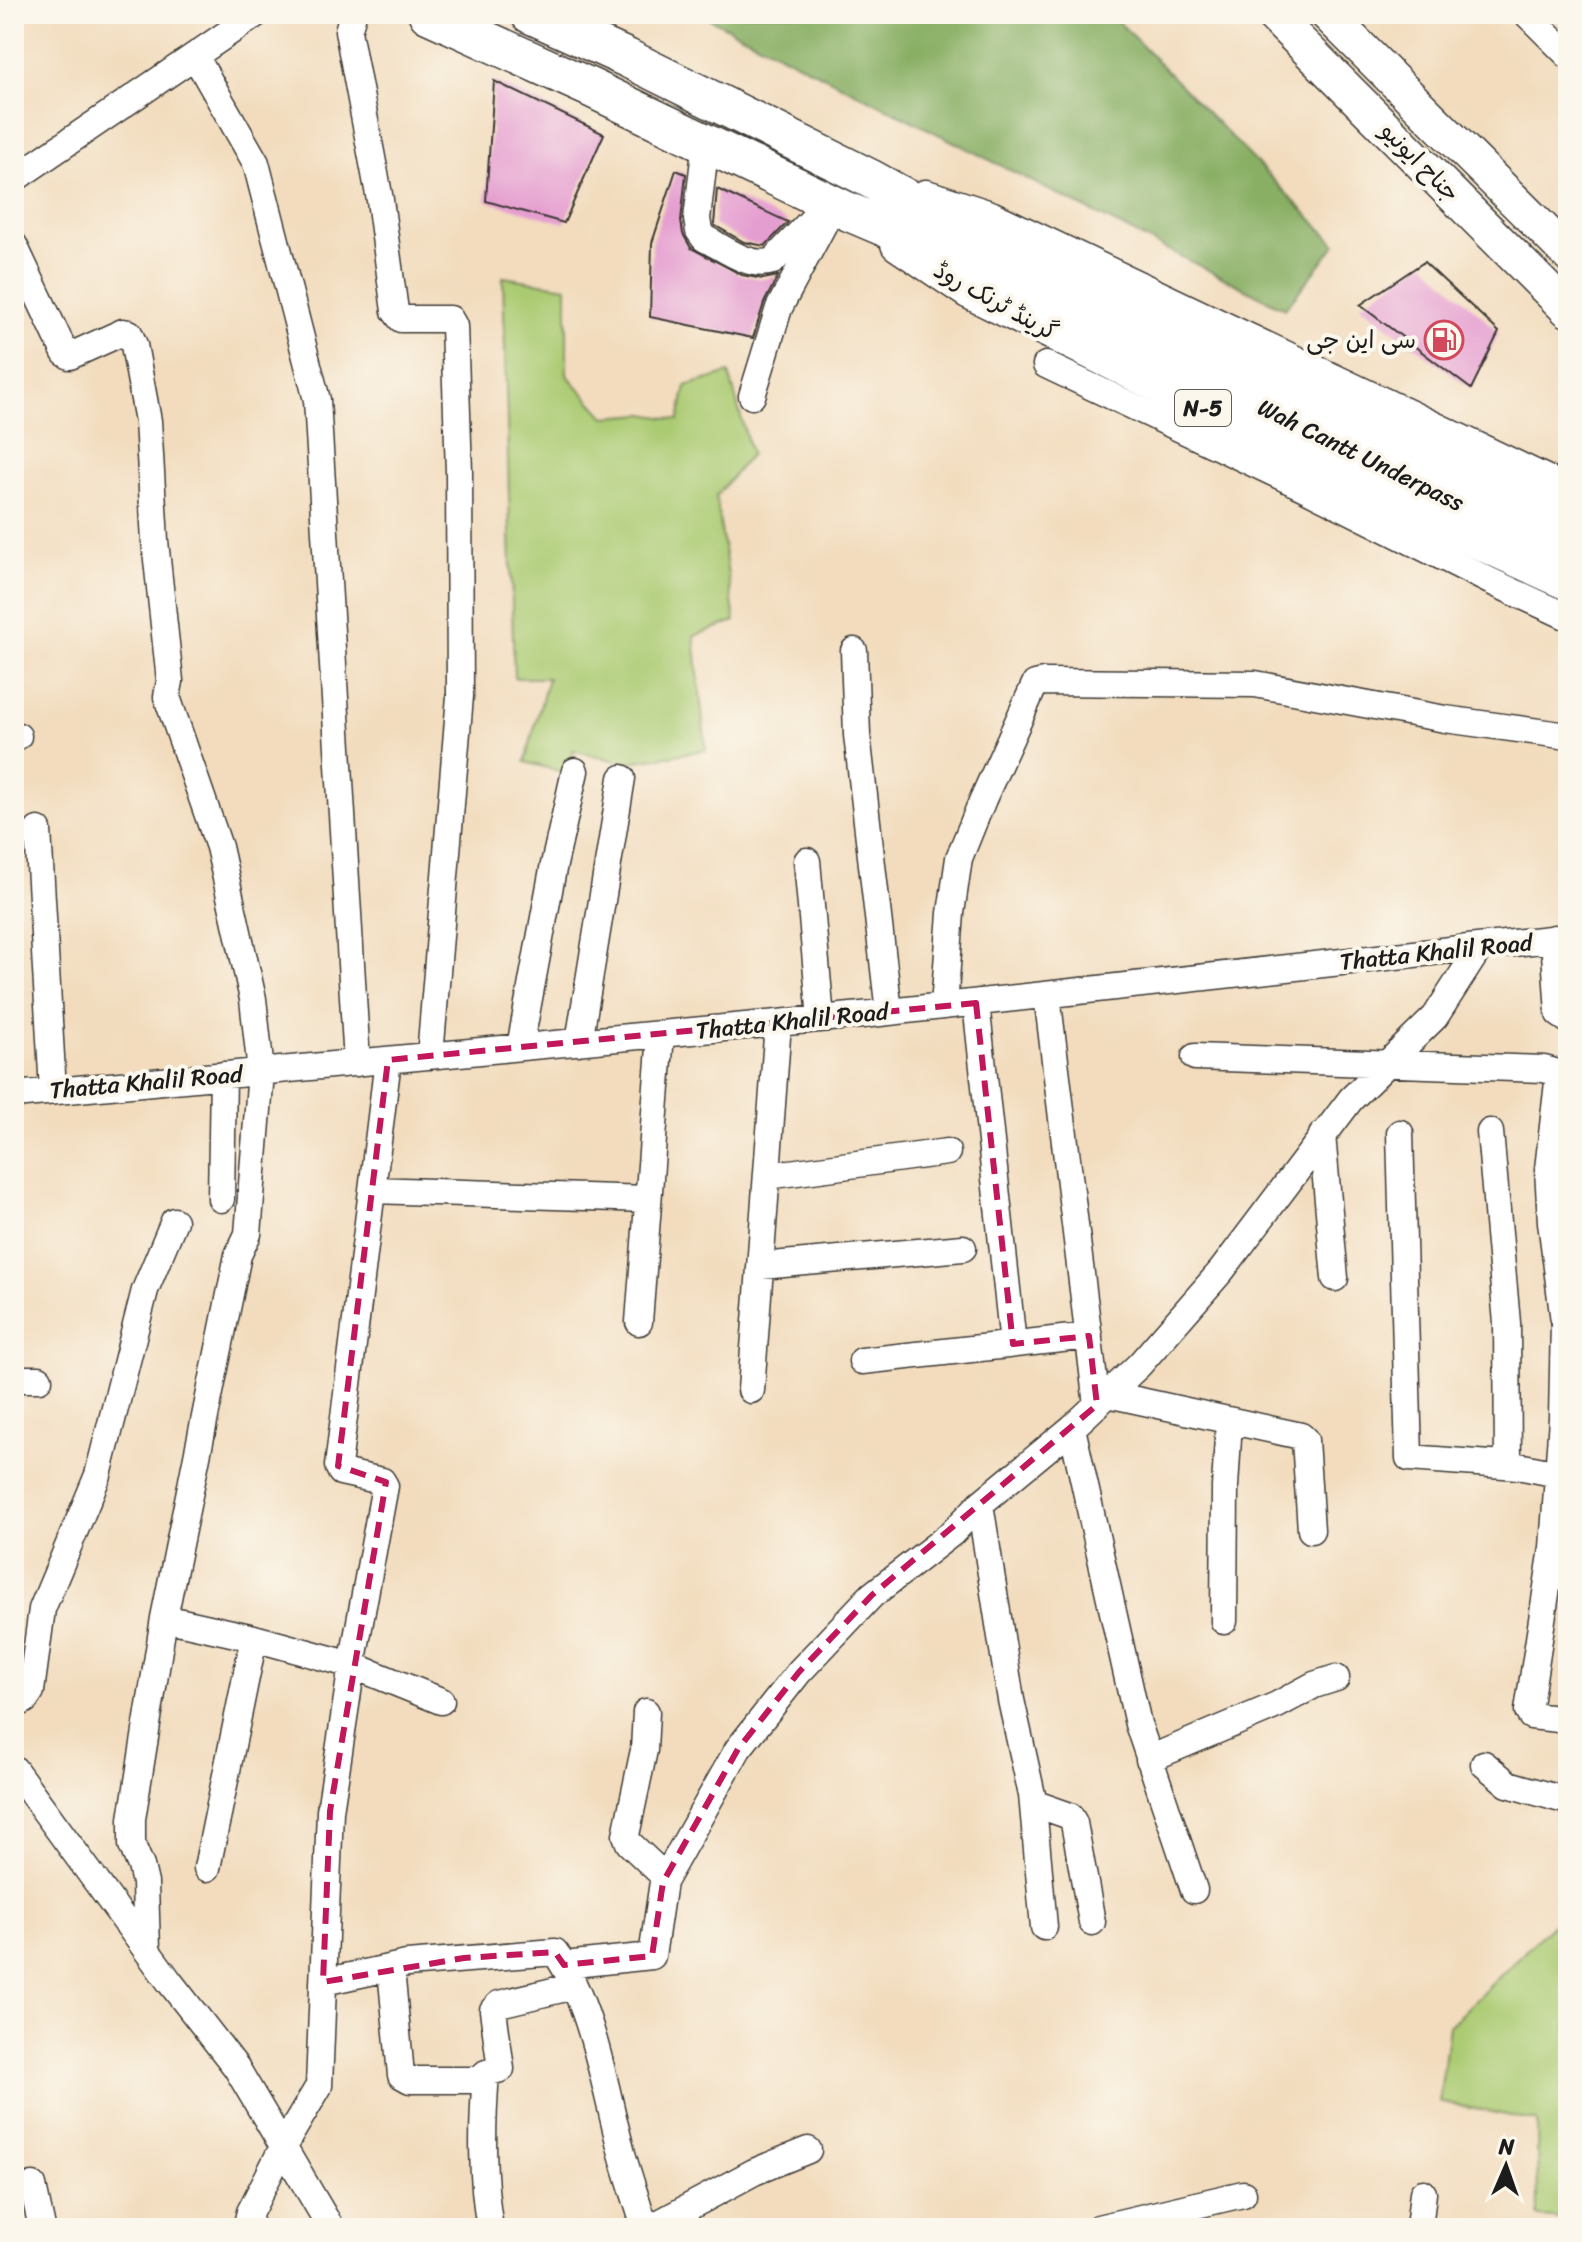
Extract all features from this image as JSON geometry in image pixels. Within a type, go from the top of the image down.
[{"type":"highway","name":"گرینڈ ٹرنک روڈ","points":[[428,14],[838,206]]},
{"type":"highway","points":[[530,14],[627,58],[869,178]]},
{"type":"highway","name":"Wah Cantt Underpass","points":[[869,178],[980,239],[1568,520]]},
{"type":"highway","name":"Wah Cantt Underpass","points":[[838,206],[988,272],[1568,557]]},
{"type":"main road","name":"جناح ایونیو","points":[[1272,14],[1568,310]]},
{"type":"main road","name":"جناح ایونیو","points":[[1327,14],[1568,254]]},
{"type":"main road","points":[[869,178],[990,218],[1568,493]]},
{"type":"main road","name":"گرینڈ ٹرنک روڈ","points":[[838,206],[968,291],[1409,525],[1568,583]]},
{"type":"street","points":[[14,179],[256,14]]},
{"type":"street","points":[[353,14],[348,31],[380,200],[395,311],[401,319],[450,319],[454,326],[459,472],[460,696],[430,1056]]},
{"type":"street","points":[[1527,14],[1568,55]]},
{"type":"street","points":[[195,56],[256,163],[317,400],[357,1063]]},
{"type":"street","points":[[706,142],[697,219],[699,231],[704,238],[752,262],[763,264],[773,261],[838,206]]},
{"type":"street","points":[[752,396],[779,308],[838,206]]},
{"type":"street","points":[[14,245],[65,353],[70,356],[123,332],[129,333],[134,345],[148,421],[155,541],[170,681],[167,697],[219,847],[253,999],[261,1072],[248,1234],[238,1255],[164,1618],[132,1819],[132,1845],[145,1883],[147,1950]]},
{"type":"street","points":[[1046,365],[1409,525],[1568,617]]},
{"type":"street","points":[[854,651],[857,735],[889,1012]]},
{"type":"street","points":[[944,1006],[951,913],[959,858],[1035,684],[1255,684],[1445,719],[1568,736]]},
{"type":"street","points":[[520,1047],[553,869],[575,771]]},
{"type":"street","points":[[579,1042],[622,778]]},
{"type":"street","points":[[38,830],[53,1091]]},
{"type":"street","points":[[807,861],[821,1019]]},
{"type":"street","points":[[1561,938],[1559,1014],[1568,1020]]},
{"type":"street","name":"Thatta Khalil Road","points":[[14,1095],[821,1019],[1561,938]]},
{"type":"street","points":[[490,2228],[482,2127],[488,2072],[501,2069],[495,2006],[569,1976],[652,1956],[665,1877],[738,1749],[799,1672],[872,1595],[952,1533],[980,1504],[1072,1428],[1139,1365],[1222,1270],[1351,1099],[1435,1017],[1480,947]]},
{"type":"street","points":[[1047,995],[1089,1336],[1103,1399]]},
{"type":"street","points":[[976,1003],[1013,1344]]},
{"type":"street","points":[[751,1390],[778,1023]]},
{"type":"street","points":[[639,1322],[661,1034]]},
{"type":"street","points":[[1195,1057],[1544,1069],[1564,1075],[1548,1169],[1564,1342],[1563,1476],[1528,1711],[1531,1716],[1568,1720]]},
{"type":"street","points":[[246,2228],[250,2212],[284,2145],[319,2086],[330,1811],[352,1665],[385,1486],[382,1481],[341,1472],[338,1466],[388,1060]]},
{"type":"street","points":[[221,1199],[223,1075]]},
{"type":"street","points":[[1490,1132],[1507,1323],[1508,1465]]},
{"type":"street","points":[[1400,1133],[1409,1458],[1508,1465],[1563,1476]]},
{"type":"street","points":[[1322,1135],[1335,1278]]},
{"type":"street","points":[[767,1176],[947,1152]]},
{"type":"street","points":[[372,1190],[648,1199]]},
{"type":"street","points":[[14,1706],[25,1700],[31,1691],[42,1609],[98,1475],[145,1290],[174,1221]]},
{"type":"street","points":[[761,1266],[963,1248]]},
{"type":"street","points":[[862,1361],[1089,1336]]},
{"type":"street","points":[[1103,1399],[1301,1436],[1305,1440],[1311,1530]]},
{"type":"street","points":[[1224,1621],[1229,1421]]},
{"type":"street","points":[[1072,1428],[1138,1724],[1194,1890]]},
{"type":"street","points":[[980,1504],[1011,1700],[1033,1803],[1044,1927]]},
{"type":"street","points":[[164,1618],[254,1638],[352,1665],[441,1701]]},
{"type":"street","points":[[207,1868],[254,1638]]},
{"type":"street","points":[[1149,1759],[1336,1678]]},
{"type":"street","points":[[646,1712],[642,1762],[626,1835],[629,1843],[665,1877]]},
{"type":"street","points":[[1484,1764],[1508,1784],[1568,1801]]},
{"type":"street","points":[[14,1769],[236,2067],[331,2228]]},
{"type":"street","points":[[1033,1803],[1070,1816],[1074,1823],[1092,1922]]},
{"type":"street","points":[[323,1982],[407,1964],[555,1952],[569,1976],[601,2069],[623,2157],[648,2228],[754,2172],[808,2150]]},
{"type":"street","points":[[391,1969],[401,2075],[410,2080],[486,2080]]},
{"type":"street","points":[[33,2186],[42,2228]]},
{"type":"street","points":[[1419,2228],[1423,2193]]},
{"type":"street","points":[[1098,2228],[1195,2217],[1243,2194]]},
{"type":"highlighted area","points":[[976,1003],[1013,1344],[1089,1336],[1097,1405],[872,1595],[799,1672],[738,1749],[663,1882],[652,1956],[564,1965],[555,1952],[464,1958],[323,1982],[330,1811],[386,1482],[338,1466],[388,1060]]},
{"type":"green space","points":[[700,14],[1111,14],[1336,244],[1285,309]]},
{"type":"green space","points":[[503,277],[567,287],[567,375],[605,417],[644,414],[679,420],[686,386],[729,373],[751,454],[716,496],[735,621],[694,636],[706,750],[624,763],[573,750],[570,774],[525,762],[548,678],[514,678]]},
{"type":"green space","points":[[1568,1915],[1568,2219],[1538,2217],[1537,2121],[1439,2102],[1449,2026],[1560,1917]]},
{"type":"building","points":[[494,81],[604,134],[564,223],[486,201]]},
{"type":"building","points":[[676,170],[686,174],[681,221],[683,234],[691,248],[742,275],[763,279],[778,276],[764,303],[753,338],[650,317],[652,243]]},
{"type":"building","points":[[717,189],[788,222],[765,246],[744,242],[714,225]]},
{"type":"building","points":[[1424,262],[1499,332],[1471,389],[1360,305]]},
{"type":"place","name":"سی این جی","points":[[1444,340]]}]
